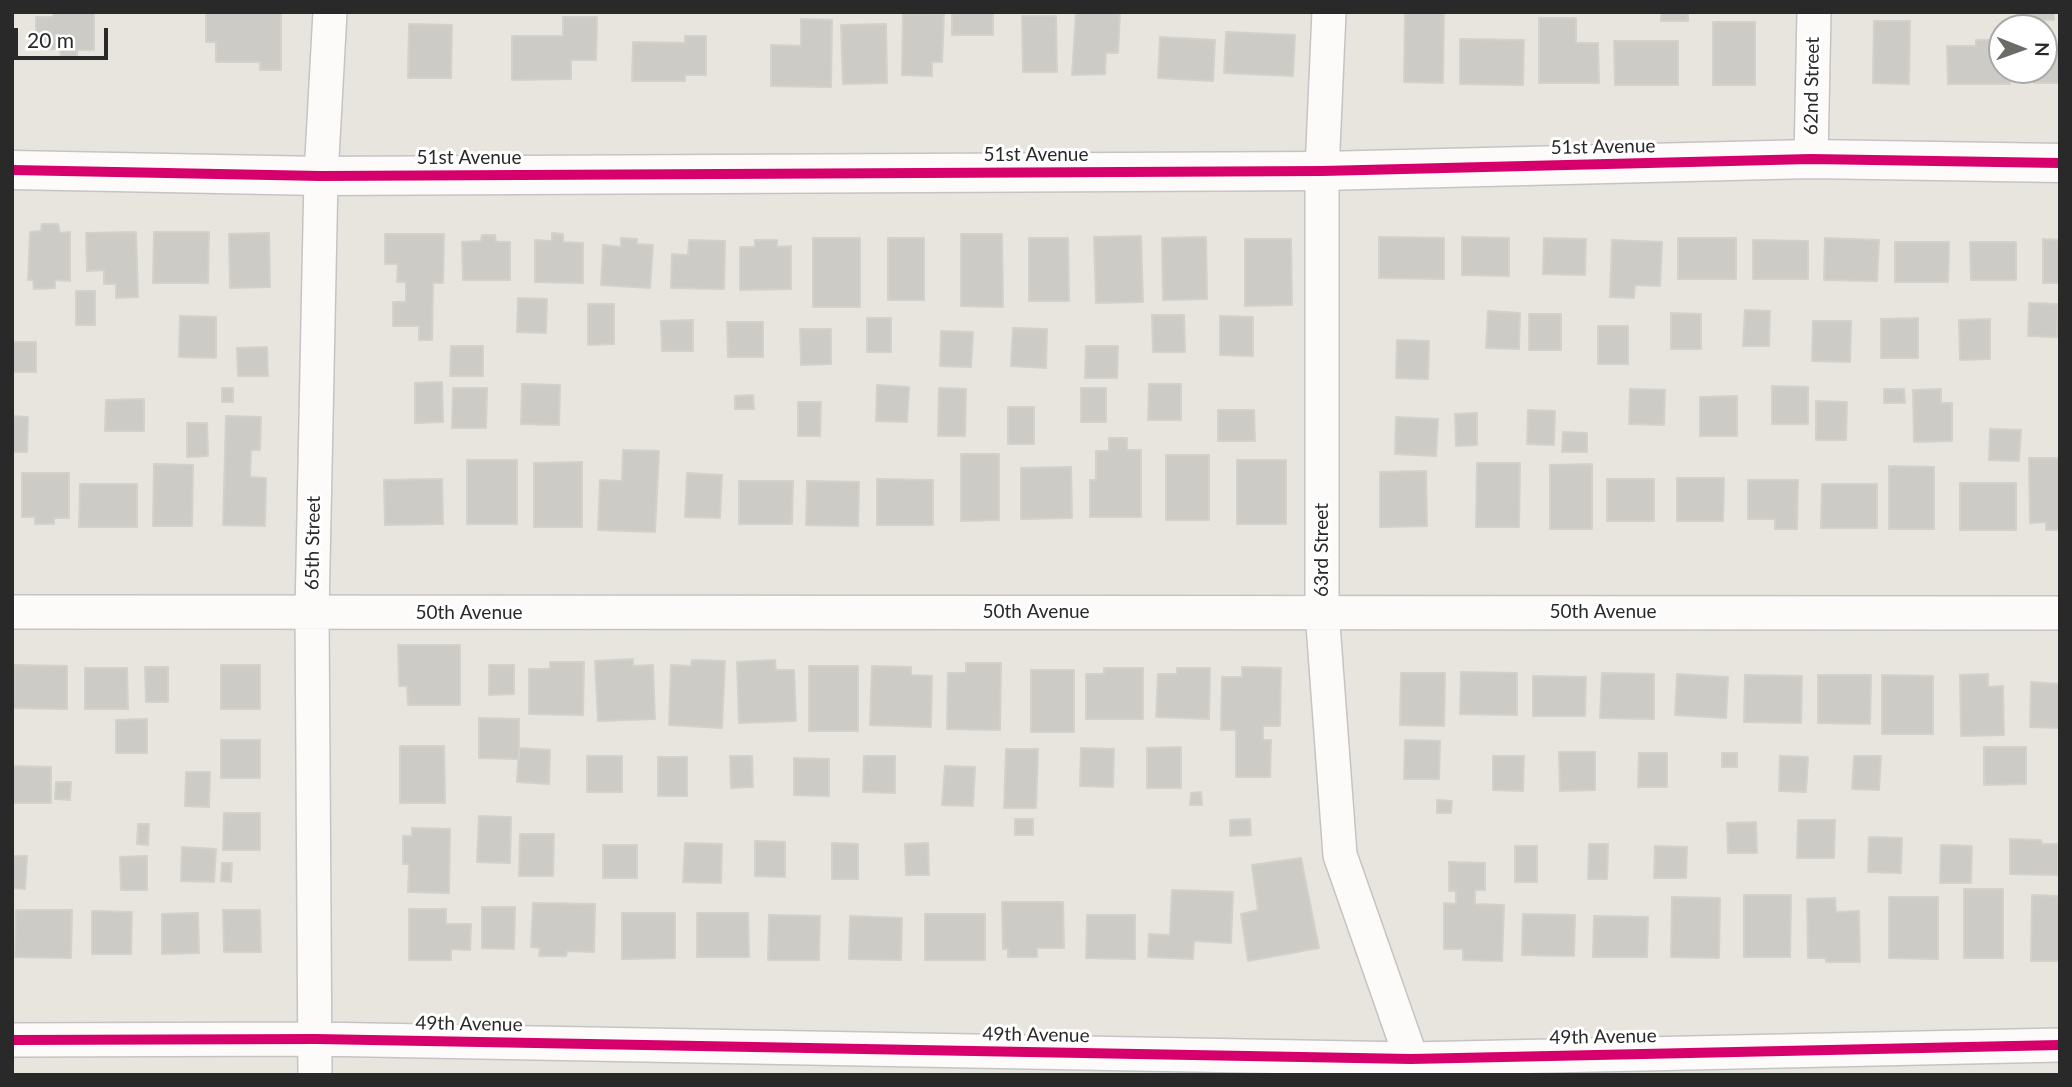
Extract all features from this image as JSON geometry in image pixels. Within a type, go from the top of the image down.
[{"type":"street","name":"65th Street","points":[[316,1075],[312,613],[321,176],[330,12]]},
{"type":"street","name":"63rd Street","points":[[1329,12],[1322,171],[1322,611],[1340,855],[1414,1067]]},
{"type":"street","name":"62nd Street","points":[[1811,159],[1814,12]]},
{"type":"street","name":"51st Avenue","points":[[12,170],[321,176],[1322,171],[1811,159],[2060,163]]},
{"type":"street","name":"50th Avenue","points":[[12,611],[2060,613]]},
{"type":"street","name":"49th Avenue","points":[[12,1040],[316,1039],[1414,1067],[2060,1045]]},
{"type":"building","points":[[53,12],[94,12],[94,50],[77,50],[77,59],[61,59],[60,49],[47,49],[47,41],[36,41],[36,17],[53,17]]},
{"type":"building","points":[[952,12],[993,12],[993,35],[952,35]]},
{"type":"building","points":[[1076,12],[1120,12],[1118,53],[1106,53],[1105,74],[1072,75]]},
{"type":"building","points":[[1405,12],[1444,12],[1443,83],[1404,82]]},
{"type":"building","points":[[1661,12],[1688,12],[1688,21],[1661,21]]},
{"type":"building","points":[[2024,12],[2054,12],[2054,14]]},
{"type":"building","points":[[206,13],[281,13],[281,70],[260,70],[260,62],[216,62],[216,42],[206,42]]},
{"type":"building","points":[[903,13],[944,14],[942,62],[932,62],[932,76],[902,75]]},
{"type":"building","points":[[1022,16],[1056,16],[1057,72],[1023,72]]},
{"type":"building","points":[[563,17],[597,17],[596,60],[571,60],[571,79],[512,80],[512,36],[563,36]]},
{"type":"building","points":[[1539,18],[1576,18],[1576,43],[1598,43],[1599,83],[1539,83]]},
{"type":"building","points":[[801,19],[832,20],[831,87],[771,86],[771,45],[801,46]]},
{"type":"building","points":[[1874,21],[1910,21],[1909,84],[1873,83]]},
{"type":"building","points":[[1713,22],[1755,22],[1755,85],[1713,85]]},
{"type":"building","points":[[409,24],[452,25],[451,78],[408,78]]},
{"type":"building","points":[[886,24],[887,83],[843,84],[841,25]]},
{"type":"building","points":[[1226,32],[1295,35],[1293,76],[1224,73]]},
{"type":"building","points":[[685,36],[706,36],[706,75],[685,75],[685,81],[632,81],[633,42],[685,43]]},
{"type":"building","points":[[1160,37],[1215,40],[1213,81],[1158,78]]},
{"type":"building","points":[[1460,39],[1524,40],[1523,85],[1460,84]]},
{"type":"building","points":[[1976,40],[1988,40],[1988,84],[1948,84],[1947,46],[1976,46]]},
{"type":"building","points":[[1614,41],[1678,41],[1678,85],[1615,85]]},
{"type":"building","points":[[2058,44],[2060,44],[2058,83]]},
{"type":"building","points":[[42,224],[58,224],[60,233],[70,232],[70,281],[55,280],[55,288],[34,289],[33,280],[28,280],[30,232],[41,231]]},
{"type":"building","points":[[136,232],[138,297],[116,298],[116,284],[104,284],[104,270],[87,271],[86,233]]},
{"type":"building","points":[[154,232],[209,232],[208,283],[153,283]]},
{"type":"building","points":[[269,233],[270,287],[230,288],[229,234]]},
{"type":"building","points":[[552,233],[563,234],[563,242],[583,243],[583,283],[535,282],[535,240],[552,241]]},
{"type":"building","points":[[385,234],[444,234],[443,283],[433,283],[432,340],[419,340],[419,326],[393,326],[393,302],[406,302],[406,282],[397,282],[398,264],[385,264]]},
{"type":"building","points":[[961,234],[1002,234],[1003,307],[961,306]]},
{"type":"building","points":[[482,235],[495,235],[496,242],[510,242],[510,280],[463,280],[462,242],[481,241]]},
{"type":"building","points":[[1141,236],[1143,302],[1096,303],[1094,237]]},
{"type":"building","points":[[1206,237],[1207,299],[1163,300],[1162,238]]},
{"type":"building","points":[[1379,237],[1444,238],[1444,279],[1379,278]]},
{"type":"building","points":[[1462,237],[1509,238],[1509,276],[1462,275]]},
{"type":"building","points":[[621,238],[637,239],[637,244],[653,245],[650,288],[601,285],[603,245],[621,247]]},
{"type":"building","points":[[813,238],[860,238],[860,307],[813,307]]},
{"type":"building","points":[[888,238],[924,238],[924,300],[888,300]]},
{"type":"building","points":[[1029,238],[1068,238],[1069,301],[1029,301]]},
{"type":"building","points":[[1544,238],[1586,239],[1585,275],[1543,274]]},
{"type":"building","points":[[1678,238],[1736,238],[1736,279],[1678,279]]},
{"type":"building","points":[[1825,238],[1879,240],[1877,281],[1824,280]]},
{"type":"building","points":[[1245,239],[1291,239],[1292,305],[1245,306]]},
{"type":"building","points":[[2043,239],[2060,240],[2060,283],[2043,283]]},
{"type":"building","points":[[689,240],[725,241],[724,289],[671,288],[672,254],[688,255]]},
{"type":"building","points":[[755,240],[777,240],[777,247],[791,246],[791,289],[740,290],[740,247],[755,247]]},
{"type":"building","points":[[1612,240],[1662,242],[1660,286],[1635,285],[1634,298],[1610,297]]},
{"type":"building","points":[[1753,240],[1808,241],[1808,279],[1753,279]]},
{"type":"building","points":[[1895,242],[1949,242],[1948,282],[1895,282]]},
{"type":"building","points":[[1970,242],[2016,242],[2016,280],[1971,280]]},
{"type":"building","points":[[76,291],[95,291],[95,325],[76,325]]},
{"type":"building","points":[[518,298],[547,299],[546,333],[517,332]]},
{"type":"building","points":[[2029,303],[2058,304],[2057,337],[2028,336]]},
{"type":"building","points":[[588,304],[614,304],[614,344],[588,345]]},
{"type":"building","points":[[1745,310],[1770,311],[1769,346],[1743,346]]},
{"type":"building","points":[[1488,311],[1520,313],[1519,349],[1486,348]]},
{"type":"building","points":[[1671,313],[1701,314],[1701,349],[1671,349]]},
{"type":"building","points":[[1529,314],[1561,314],[1561,350],[1529,350]]},
{"type":"building","points":[[1152,315],[1184,315],[1185,352],[1153,352]]},
{"type":"building","points":[[180,316],[216,317],[216,358],[179,357]]},
{"type":"building","points":[[1220,316],[1253,317],[1253,356],[1220,355]]},
{"type":"building","points":[[867,318],[891,318],[891,352],[867,352]]},
{"type":"building","points":[[1918,318],[1918,358],[1881,358],[1881,319]]},
{"type":"building","points":[[1990,319],[1990,359],[1960,360],[1959,320]]},
{"type":"building","points":[[693,320],[693,351],[662,351],[661,321]]},
{"type":"building","points":[[1813,321],[1851,321],[1850,362],[1812,361]]},
{"type":"building","points":[[727,322],[763,322],[763,357],[728,357]]},
{"type":"building","points":[[1598,326],[1628,326],[1628,364],[1598,364]]},
{"type":"building","points":[[1013,328],[1047,329],[1046,368],[1011,366]]},
{"type":"building","points":[[800,329],[831,329],[831,364],[801,365]]},
{"type":"building","points":[[941,331],[973,332],[971,367],[940,366]]},
{"type":"building","points":[[1397,340],[1429,341],[1428,379],[1396,378]]},
{"type":"building","points":[[12,342],[36,342],[36,372],[12,372]]},
{"type":"building","points":[[451,346],[483,346],[483,376],[450,376]]},
{"type":"building","points":[[1086,346],[1118,346],[1117,378],[1085,378]]},
{"type":"building","points":[[267,347],[268,376],[238,376],[237,348]]},
{"type":"building","points":[[442,382],[443,422],[415,423],[415,383]]},
{"type":"building","points":[[522,384],[560,385],[559,425],[521,424]]},
{"type":"building","points":[[1149,384],[1181,384],[1181,420],[1148,420]]},
{"type":"building","points":[[877,385],[909,387],[907,422],[876,421]]},
{"type":"building","points":[[1772,386],[1808,387],[1808,424],[1772,424]]},
{"type":"building","points":[[222,388],[233,388],[233,402],[222,402]]},
{"type":"building","points":[[453,388],[487,388],[486,428],[452,428]]},
{"type":"building","points":[[939,388],[966,389],[965,436],[938,436]]},
{"type":"building","points":[[1081,388],[1106,388],[1106,422],[1081,422]]},
{"type":"building","points":[[1630,389],[1665,390],[1664,425],[1629,424]]},
{"type":"building","points":[[1884,389],[1904,389],[1905,403],[1884,403]]},
{"type":"building","points":[[1941,389],[1941,403],[1952,403],[1952,441],[1914,442],[1913,390]]},
{"type":"building","points":[[753,395],[754,409],[735,409],[735,396]]},
{"type":"building","points":[[1737,396],[1737,436],[1700,436],[1700,397]]},
{"type":"building","points":[[144,399],[144,431],[105,431],[106,400]]},
{"type":"building","points":[[1816,401],[1847,402],[1846,440],[1816,440]]},
{"type":"building","points":[[798,402],[821,402],[820,436],[798,436]]},
{"type":"building","points":[[1008,407],[1034,407],[1034,444],[1008,444]]},
{"type":"building","points":[[1218,410],[1254,410],[1255,441],[1218,441]]},
{"type":"building","points":[[1528,410],[1555,411],[1554,445],[1527,444]]},
{"type":"building","points":[[1477,413],[1477,445],[1456,446],[1455,414]]},
{"type":"building","points":[[12,416],[28,417],[27,452],[12,452]]},
{"type":"building","points":[[226,416],[261,417],[260,450],[251,450],[250,477],[266,478],[265,526],[223,525]]},
{"type":"building","points":[[1396,417],[1438,419],[1436,456],[1395,454]]},
{"type":"building","points":[[187,423],[207,423],[208,456],[187,457]]},
{"type":"building","points":[[1990,429],[2021,430],[2019,461],[1989,460]]},
{"type":"building","points":[[1563,432],[1587,433],[1587,452],[1562,452]]},
{"type":"building","points":[[1109,438],[1127,438],[1127,450],[1141,450],[1141,517],[1090,517],[1090,480],[1096,480],[1096,451],[1109,451]]},
{"type":"building","points":[[623,450],[659,451],[655,532],[598,530],[600,480],[622,481]]},
{"type":"building","points":[[961,454],[999,454],[999,520],[961,521]]},
{"type":"building","points":[[1166,455],[1209,455],[1209,520],[1166,520]]},
{"type":"building","points":[[2029,458],[2060,458],[2060,530],[2046,530],[2046,522],[2030,523]]},
{"type":"building","points":[[467,460],[517,460],[517,524],[467,524]]},
{"type":"building","points":[[1237,460],[1286,460],[1286,524],[1237,524]]},
{"type":"building","points":[[582,462],[582,527],[534,527],[534,463]]},
{"type":"building","points":[[1477,463],[1520,463],[1519,527],[1476,527]]},
{"type":"building","points":[[154,464],[193,465],[192,526],[153,526]]},
{"type":"building","points":[[1592,464],[1592,529],[1550,529],[1550,465]]},
{"type":"building","points":[[1889,466],[1934,467],[1934,529],[1889,529]]},
{"type":"building","points":[[1071,467],[1072,518],[1021,519],[1021,468]]},
{"type":"building","points":[[1426,471],[1427,526],[1380,527],[1380,472]]},
{"type":"building","points":[[22,473],[69,473],[69,518],[54,518],[54,524],[35,524],[35,517],[22,517]]},
{"type":"building","points":[[687,473],[722,475],[720,518],[685,517]]},
{"type":"building","points":[[1677,478],[1724,478],[1723,521],[1677,521]]},
{"type":"building","points":[[442,479],[443,524],[385,525],[384,480]]},
{"type":"building","points":[[877,479],[933,480],[933,525],[877,525]]},
{"type":"building","points":[[1607,479],[1654,479],[1654,521],[1607,521]]},
{"type":"building","points":[[1748,480],[1798,480],[1797,529],[1775,529],[1775,519],[1748,519]]},
{"type":"building","points":[[739,481],[793,481],[792,524],[739,524]]},
{"type":"building","points":[[807,481],[859,482],[858,526],[806,525]]},
{"type":"building","points":[[1960,483],[2016,483],[2016,530],[1960,530]]},
{"type":"building","points":[[80,484],[137,484],[137,527],[79,527]]},
{"type":"building","points":[[1822,484],[1877,484],[1877,528],[1821,528]]},
{"type":"building","points":[[398,645],[460,645],[460,705],[408,705],[407,686],[399,686]]},
{"type":"building","points":[[633,659],[633,666],[653,665],[655,719],[598,721],[595,661]]},
{"type":"building","points":[[692,660],[725,661],[722,728],[669,725],[671,665],[691,666]]},
{"type":"building","points":[[775,660],[776,670],[794,670],[796,721],[739,723],[737,662]]},
{"type":"building","points":[[550,662],[584,662],[583,715],[529,714],[529,669],[550,669]]},
{"type":"building","points":[[966,663],[1001,663],[1000,730],[947,729],[948,673],[966,673]]},
{"type":"building","points":[[14,665],[67,666],[67,709],[13,708]]},
{"type":"building","points":[[221,665],[260,665],[260,709],[221,709]]},
{"type":"building","points":[[489,665],[514,665],[514,694],[489,695]]},
{"type":"building","points":[[809,666],[858,666],[858,731],[809,731]]},
{"type":"building","points":[[872,666],[911,667],[911,675],[932,676],[931,727],[870,725]]},
{"type":"building","points":[[145,667],[168,667],[168,702],[146,702]]},
{"type":"building","points":[[1242,667],[1281,668],[1280,726],[1263,726],[1263,740],[1271,740],[1270,777],[1236,777],[1236,730],[1221,730],[1222,677],[1242,677]]},
{"type":"building","points":[[85,668],[127,668],[128,709],[85,709]]},
{"type":"building","points":[[1104,668],[1143,668],[1143,719],[1086,719],[1086,674],[1104,674]]},
{"type":"building","points":[[1177,668],[1210,668],[1209,719],[1156,717],[1158,674],[1177,674]]},
{"type":"building","points":[[1031,670],[1074,670],[1074,732],[1031,732]]},
{"type":"building","points":[[1461,672],[1517,673],[1517,715],[1460,714]]},
{"type":"building","points":[[1401,673],[1445,673],[1444,726],[1400,725]]},
{"type":"building","points":[[1602,673],[1654,674],[1654,719],[1600,718]]},
{"type":"building","points":[[1677,674],[1728,677],[1726,718],[1675,715]]},
{"type":"building","points":[[1988,674],[1988,687],[2003,686],[2004,735],[1961,736],[1960,675]]},
{"type":"building","points":[[1745,675],[1802,676],[1801,723],[1744,722]]},
{"type":"building","points":[[1818,675],[1871,675],[1870,724],[1818,723]]},
{"type":"building","points":[[1882,675],[1933,676],[1933,734],[1882,734]]},
{"type":"building","points":[[1533,676],[1586,677],[1585,716],[1533,716]]},
{"type":"building","points":[[2060,678],[2060,728],[2030,727],[2031,682],[2059,684]]},
{"type":"building","points":[[479,718],[519,719],[519,759],[479,758]]},
{"type":"building","points":[[147,719],[147,753],[116,753],[116,720]]},
{"type":"building","points":[[221,740],[260,740],[260,778],[221,778]]},
{"type":"building","points":[[1405,740],[1440,741],[1439,779],[1404,779]]},
{"type":"building","points":[[400,746],[444,746],[445,803],[400,803]]},
{"type":"building","points":[[1181,747],[1181,788],[1147,788],[1147,748]]},
{"type":"building","points":[[1984,747],[2026,747],[2026,784],[1984,785]]},
{"type":"building","points":[[519,748],[550,750],[549,784],[517,782]]},
{"type":"building","points":[[1081,748],[1114,749],[1113,787],[1080,786]]},
{"type":"building","points":[[1006,749],[1038,749],[1036,808],[1004,808]]},
{"type":"building","points":[[1559,752],[1595,752],[1595,790],[1560,791]]},
{"type":"building","points":[[1639,753],[1667,753],[1667,787],[1638,787]]},
{"type":"building","points":[[1722,753],[1737,753],[1737,767],[1722,767]]},
{"type":"building","points":[[587,756],[622,756],[622,792],[587,792]]},
{"type":"building","points":[[730,756],[752,756],[753,787],[731,788]]},
{"type":"building","points":[[864,756],[895,756],[895,793],[863,792]]},
{"type":"building","points":[[1493,756],[1524,756],[1523,791],[1493,790]]},
{"type":"building","points":[[1780,756],[1808,757],[1806,792],[1779,791]]},
{"type":"building","points":[[1854,756],[1881,756],[1879,790],[1852,789]]},
{"type":"building","points":[[658,757],[687,757],[687,796],[658,796]]},
{"type":"building","points":[[794,758],[829,759],[829,796],[794,795]]},
{"type":"building","points":[[12,766],[51,767],[51,803],[12,803]]},
{"type":"building","points":[[945,766],[975,767],[973,806],[942,805]]},
{"type":"building","points":[[186,772],[210,772],[209,807],[185,806]]},
{"type":"building","points":[[56,782],[71,782],[70,800],[55,799]]},
{"type":"building","points":[[1201,792],[1202,805],[1190,805],[1191,793]]},
{"type":"building","points":[[1437,800],[1452,801],[1451,813],[1437,813]]},
{"type":"building","points":[[224,813],[260,813],[260,850],[223,850]]},
{"type":"building","points":[[479,816],[511,817],[510,863],[477,862]]},
{"type":"building","points":[[1015,819],[1033,819],[1033,835],[1015,835]]},
{"type":"building","points":[[1250,819],[1251,835],[1230,836],[1230,820]]},
{"type":"building","points":[[1798,820],[1835,820],[1834,858],[1797,858]]},
{"type":"building","points":[[1756,822],[1757,853],[1728,853],[1727,823]]},
{"type":"building","points":[[138,824],[149,824],[148,845],[137,844]]},
{"type":"building","points":[[412,828],[450,829],[449,893],[408,892],[409,864],[403,864],[403,836],[412,836]]},
{"type":"building","points":[[520,834],[554,834],[553,876],[519,876]]},
{"type":"building","points":[[1869,837],[1902,838],[1901,873],[1868,872]]},
{"type":"building","points":[[2010,839],[2041,840],[2042,844],[2058,844],[2058,875],[2010,874]]},
{"type":"building","points":[[755,841],[785,842],[785,877],[755,876]]},
{"type":"building","points":[[685,843],[722,844],[721,883],[683,882]]},
{"type":"building","points":[[832,843],[858,844],[858,879],[832,879]]},
{"type":"building","points":[[928,843],[929,875],[906,875],[905,844]]},
{"type":"building","points":[[1589,844],[1608,844],[1607,879],[1588,879]]},
{"type":"building","points":[[603,845],[637,845],[637,878],[603,878]]},
{"type":"building","points":[[1941,845],[1972,846],[1971,883],[1940,883]]},
{"type":"building","points":[[1515,846],[1537,846],[1537,882],[1515,882]]},
{"type":"building","points":[[1655,846],[1687,847],[1686,878],[1654,878]]},
{"type":"building","points":[[182,847],[216,849],[214,882],[181,881]]},
{"type":"building","points":[[12,856],[27,856],[25,889],[12,888]]},
{"type":"building","points":[[147,856],[147,890],[121,890],[120,857]]},
{"type":"building","points":[[1301,858],[1319,948],[1248,961],[1241,914],[1258,910],[1252,865]]},
{"type":"building","points":[[1449,862],[1485,863],[1485,890],[1475,890],[1475,904],[1504,905],[1502,961],[1463,960],[1463,949],[1444,949],[1444,903],[1456,904],[1456,891],[1449,891]]},
{"type":"building","points":[[222,863],[232,863],[231,882],[221,881]]},
{"type":"building","points":[[1964,889],[2003,889],[2003,958],[1964,958]]},
{"type":"building","points":[[1172,890],[1233,892],[1231,943],[1194,941],[1193,959],[1148,957],[1149,934],[1170,935]]},
{"type":"building","points":[[1744,895],[1791,895],[1790,957],[1744,957]]},
{"type":"building","points":[[2032,895],[2060,896],[2060,961],[2031,961]]},
{"type":"building","points":[[1672,897],[1720,898],[1719,958],[1671,957]]},
{"type":"building","points":[[1889,897],[1938,897],[1938,959],[1889,958]]},
{"type":"building","points":[[1835,898],[1836,912],[1859,911],[1860,962],[1826,962],[1826,958],[1808,958],[1807,899]]},
{"type":"building","points":[[1002,902],[1063,902],[1064,948],[1037,948],[1037,957],[1008,957],[1008,949],[1003,949]]},
{"type":"building","points":[[533,903],[595,904],[594,952],[567,951],[566,956],[539,956],[540,948],[531,947]]},
{"type":"building","points":[[482,907],[515,907],[514,949],[482,948]]},
{"type":"building","points":[[409,909],[446,909],[446,924],[471,924],[470,950],[451,949],[451,960],[409,960]]},
{"type":"building","points":[[16,910],[72,910],[71,958],[15,957]]},
{"type":"building","points":[[223,910],[260,910],[261,952],[224,952]]},
{"type":"building","points":[[92,911],[132,912],[131,954],[92,954]]},
{"type":"building","points":[[198,913],[199,953],[162,954],[162,914]]},
{"type":"building","points":[[622,913],[675,913],[675,958],[622,959]]},
{"type":"building","points":[[697,913],[748,913],[749,957],[697,957]]},
{"type":"building","points":[[925,914],[985,914],[985,960],[925,960]]},
{"type":"building","points":[[1523,914],[1575,915],[1574,956],[1522,955]]},
{"type":"building","points":[[769,915],[820,916],[819,960],[768,960]]},
{"type":"building","points":[[1087,915],[1135,915],[1135,959],[1086,958]]},
{"type":"building","points":[[850,916],[902,918],[901,960],[849,959]]},
{"type":"building","points":[[1594,916],[1648,917],[1647,957],[1593,957]]},
{"type":"cycle path","points":[[12,170],[321,176],[1322,171],[1811,159],[2060,163]]},
{"type":"cycle path","points":[[12,1040],[316,1039],[1411,1059],[2060,1045]]}]
